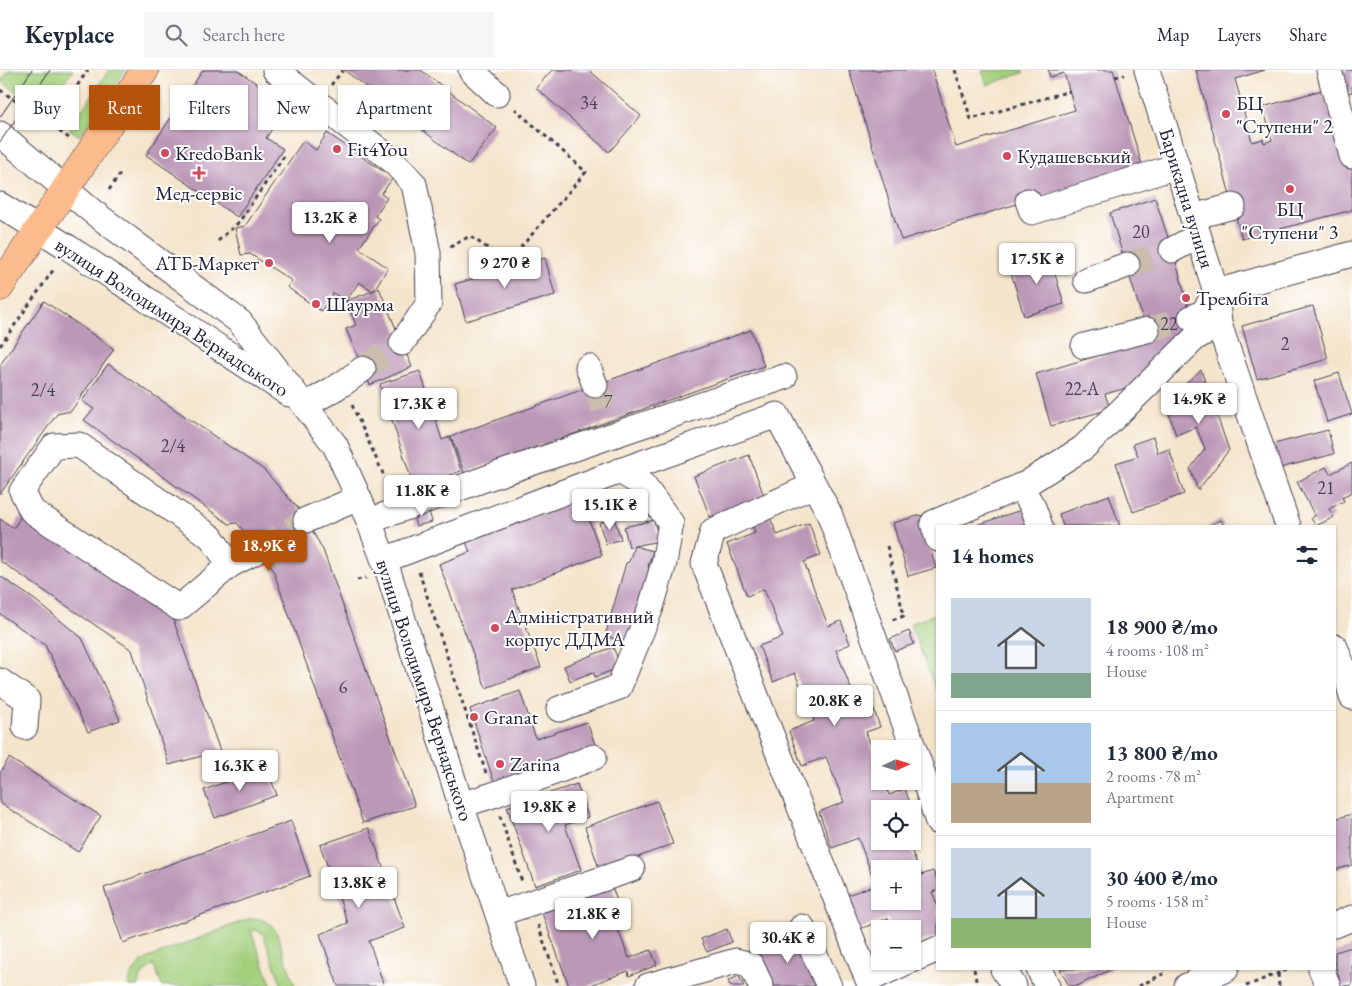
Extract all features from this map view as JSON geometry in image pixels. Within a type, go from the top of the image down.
[{"type":"main road","points":[[0,287],[145,70]]},
{"type":"street","points":[[275,70],[392,160],[414,184],[428,253],[429,303],[402,343]]},
{"type":"street","points":[[471,70],[497,94]]},
{"type":"street","name":"Барикадна вулиця","points":[[1147,70],[1216,292],[1219,324],[1288,525]]},
{"type":"street","points":[[1329,70],[1352,156]]},
{"type":"street","name":"вулиця Володимира Вернадського","points":[[0,134],[93,212],[240,322],[335,445],[384,560],[461,805],[522,986]]},
{"type":"street","points":[[1028,201],[1032,212],[1177,166]]},
{"type":"street","name":"вулиця Володимира Вернадського","points":[[0,205],[306,405]]},
{"type":"street","points":[[1172,250],[1195,226],[1233,206]]},
{"type":"street","points":[[1191,318],[1204,312],[1216,292],[1352,254]]},
{"type":"street","points":[[1086,280],[1128,265]]},
{"type":"street","points":[[936,531],[934,523],[1020,486],[1083,448],[1195,338],[1219,324]]},
{"type":"street","points":[[1084,346],[1147,330]]},
{"type":"street","points":[[306,405],[363,369]]},
{"type":"street","points":[[369,521],[610,428],[776,379],[777,415],[829,513],[928,762],[936,810]]},
{"type":"street","points":[[384,560],[620,471],[777,415]]},
{"type":"street","points":[[230,565],[211,537],[79,445],[54,446],[22,491],[32,511],[179,608],[230,565],[258,550]]},
{"type":"street","points":[[559,709],[618,687],[651,608],[664,563],[671,524],[643,485],[620,471]]},
{"type":"street","points":[[814,485],[713,531],[704,564],[868,980],[890,970]]},
{"type":"street","points":[[1020,486],[1040,525]]},
{"type":"street","points":[[306,520],[359,498]]},
{"type":"street","points":[[1336,650],[1347,677],[1352,697]]},
{"type":"street","points":[[0,681],[27,700],[25,727]]},
{"type":"street","points":[[461,805],[493,796],[594,757]]},
{"type":"street","points":[[498,914],[632,869]]},
{"type":"street","points":[[1336,926],[1352,918]]},
{"type":"street","points":[[802,928],[829,986]]},
{"type":"street","points":[[921,956],[936,950]]},
{"type":"street","points":[[648,986],[736,961],[750,965],[761,986]]},
{"type":"street","points":[[1004,970],[1014,986]]},
{"type":"street","points":[[1039,970],[1047,986]]},
{"type":"street","points":[[1321,970],[1328,986]]},
{"type":"path","points":[[78,85],[88,70]]},
{"type":"path","points":[[955,70],[971,120],[1070,91]]},
{"type":"path","points":[[0,90],[15,100]]},
{"type":"path","points":[[470,236],[508,262],[586,172],[497,94]]},
{"type":"path","points":[[58,130],[74,141]]},
{"type":"path","points":[[218,241],[239,222],[285,155]]},
{"type":"path","points":[[109,190],[120,174]]},
{"type":"path","points":[[0,346],[54,269]]},
{"type":"path","points":[[342,384],[399,509]]},
{"type":"path","points":[[887,546],[904,616]]},
{"type":"path","points":[[413,549],[493,796],[559,986]]},
{"type":"path","points":[[974,970],[977,986]]},
{"type":"path","points":[[1139,986],[1171,970]]},
{"type":"path","points":[[1246,986],[1287,970]]},
{"type":"path","points":[[1278,974],[1279,986]]},
{"type":"green space","points":[[9,70],[73,70],[62,85],[15,85],[15,91],[1,81]]},
{"type":"green space","points":[[109,70],[126,70],[116,85],[99,85]]},
{"type":"green space","points":[[982,70],[1023,70],[1023,73],[987,85]]},
{"type":"green space","points":[[89,100],[89,123],[80,136],[71,130],[79,130],[79,114]]},
{"type":"green space","points":[[936,613],[936,689],[910,624]]},
{"type":"green space","points":[[256,918],[267,922],[276,931],[295,986],[282,986],[263,934],[257,930],[251,931],[272,986],[162,986],[154,965],[144,973],[138,986],[128,986],[135,970],[148,958],[248,919]]},
{"type":"building","points":[[203,70],[237,70],[259,85],[258,130],[271,130],[266,138],[283,149],[237,217],[146,155],[170,119],[170,130],[248,130],[248,85],[193,85]]},
{"type":"building","points":[[344,70],[421,70],[441,85],[364,85]]},
{"type":"building","points":[[552,70],[589,70],[641,116],[609,152],[536,88]]},
{"type":"building","name":"Кудашевський","points":[[849,70],[932,70],[956,147],[1075,110],[1064,73],[1050,77],[1048,70],[1113,70],[1142,165],[901,240]]},
{"type":"building","points":[[1196,70],[1265,70],[1235,79],[1252,142],[1263,139],[1264,143],[1272,140],[1263,107],[1322,90],[1352,159],[1352,210],[1242,239]]},
{"type":"building","points":[[1333,70],[1352,70],[1352,92],[1339,95]]},
{"type":"building","points":[[450,92],[497,128],[468,165],[422,130],[450,130]]},
{"type":"building","points":[[327,133],[393,178],[381,194],[387,198],[375,216],[379,219],[359,248],[388,268],[373,291],[359,282],[346,301],[333,293],[321,311],[287,287],[292,281],[250,254],[241,255],[235,228],[245,226],[303,141],[316,150]]},
{"type":"building","points":[[1155,198],[1176,262],[1194,328],[1144,383],[1105,394],[1110,409],[1051,426],[1036,374],[1133,345],[1148,336],[1110,213]]},
{"type":"building","points":[[1049,254],[1064,304],[1024,316],[1009,266]]},
{"type":"building","points":[[545,258],[555,295],[466,321],[455,284]]},
{"type":"building","points":[[379,288],[412,367],[370,385],[346,329],[356,325],[346,301]]},
{"type":"building","points":[[44,301],[114,349],[71,411],[57,414],[0,494],[0,365]]},
{"type":"building","points":[[1313,306],[1328,359],[1257,379],[1242,326]]},
{"type":"building","points":[[751,330],[764,366],[464,473],[451,436]]},
{"type":"building","points":[[108,364],[264,470],[303,514],[323,550],[415,806],[363,823],[272,567],[237,523],[229,524],[84,420],[94,409],[82,401]]},
{"type":"building","points":[[1201,370],[1229,450],[1198,490],[1190,469],[1205,449],[1196,427],[1176,435],[1165,402]]},
{"type":"building","points":[[420,371],[442,440],[450,437],[461,471],[414,487],[380,384]]},
{"type":"building","points":[[1339,373],[1352,414],[1327,422],[1314,381]]},
{"type":"building","points":[[1328,430],[1334,454],[1280,468],[1274,444]]},
{"type":"building","points":[[1153,437],[1158,453],[1169,449],[1184,494],[1133,512],[1116,463],[1138,456],[1133,444]]},
{"type":"building","points":[[749,455],[764,496],[710,517],[694,476]]},
{"type":"building","points":[[1352,463],[1352,492],[1342,497],[1344,501],[1329,509],[1334,517],[1315,525],[1311,518],[1315,516],[1297,482],[1326,467],[1330,474]]},
{"type":"building","points":[[1109,495],[1120,525],[1063,525],[1059,514]]},
{"type":"building","name":"Адміністративний корпус ДДМА","points":[[581,498],[602,555],[512,590],[541,667],[486,688],[439,564],[470,552],[466,542]]},
{"type":"building","points":[[428,507],[432,522],[416,526],[412,512]]},
{"type":"building","points":[[1027,508],[1033,525],[977,525]]},
{"type":"building","points":[[23,512],[168,605],[220,751],[169,765],[132,650],[0,561],[0,519],[14,528]]},
{"type":"building","points":[[769,515],[777,535],[809,523],[821,555],[804,562],[828,626],[841,621],[850,644],[836,650],[860,712],[873,707],[880,727],[866,732],[871,746],[871,790],[887,790],[889,795],[905,790],[909,800],[871,800],[871,850],[911,850],[915,860],[871,860],[871,872],[858,838],[832,848],[819,812],[844,802],[826,757],[802,766],[789,731],[814,721],[795,673],[773,682],[759,646],[783,637],[764,589],[747,596],[727,544],[755,533],[751,523]]},
{"type":"building","points":[[921,515],[936,568],[908,576],[893,523]]},
{"type":"building","points":[[614,518],[621,539],[606,544],[599,523]]},
{"type":"building","points":[[654,520],[659,541],[629,547],[624,527]]},
{"type":"building","points":[[1221,520],[1224,525],[1209,525]]},
{"type":"building","points":[[634,546],[653,551],[648,566],[650,569],[627,642],[605,636],[626,563],[629,562]]},
{"type":"building","points":[[0,576],[35,600],[82,638],[120,720],[88,732],[45,645],[0,614]]},
{"type":"building","points":[[909,631],[914,644],[895,651],[890,639]]},
{"type":"building","points":[[613,647],[621,667],[595,677],[593,672],[570,681],[564,666]]},
{"type":"building","points":[[520,691],[536,739],[587,722],[596,747],[494,782],[470,709]]},
{"type":"building","points":[[9,758],[101,816],[78,852],[0,803],[0,773]]},
{"type":"building","points":[[266,767],[277,795],[215,818],[204,790]]},
{"type":"building","points":[[577,784],[588,817],[565,825],[581,870],[535,886],[507,807]]},
{"type":"building","points":[[657,801],[673,844],[600,871],[585,827]]},
{"type":"building","points":[[1352,814],[1352,865],[1336,870],[1336,819]]},
{"type":"building","points":[[291,821],[310,876],[123,943],[104,888]]},
{"type":"building","points":[[369,828],[405,928],[369,941],[384,986],[338,986],[320,934],[348,923],[320,845]]},
{"type":"building","points":[[933,871],[936,878],[936,891],[932,892],[936,901],[936,937],[921,942],[921,920],[889,920],[888,918],[871,920],[871,925],[860,929],[847,895],[871,887],[871,910],[921,910],[921,875]]},
{"type":"building","points":[[612,887],[625,922],[616,925],[629,958],[651,950],[657,965],[629,976],[628,971],[588,986],[569,986],[542,913]]},
{"type":"building","points":[[727,929],[732,942],[707,952],[701,939]]},
{"type":"building","points":[[795,934],[821,986],[773,986],[757,953]]},
{"type":"building","points":[[1352,947],[1352,985],[1341,986],[1336,966],[1336,952]]},
{"type":"building","points":[[1061,970],[1110,970],[1077,986],[1069,986]]},
{"type":"building","points":[[739,976],[744,986],[731,986],[728,981]]},
{"type":"tunnel","points":[[1127,265],[1172,250]]},
{"type":"tunnel","points":[[1147,330],[1191,318]]},
{"type":"tunnel","points":[[363,369],[402,343]]},
{"type":"tunnel","points":[[595,385],[608,421]]},
{"type":"tunnel","points":[[259,550],[306,520]]},
{"type":"tram line","points":[[0,117],[32,70]]},
{"type":"tram line","points":[[0,142],[50,70]]},
{"type":"place","name":"БЦ \"Ступени\" 2","points":[[1226,114]]},
{"type":"place","name":"Fit4You","points":[[337,149]]},
{"type":"place","name":"KredoBank","points":[[165,153]]},
{"type":"place","name":"Кудашевський","points":[[1007,156]]},
{"type":"place","name":"Мед-сервіс","points":[[199,173]]},
{"type":"place","name":"БЦ \"Ступени\" 3","points":[[1290,189]]},
{"type":"place","name":"АТБ-Маркет","points":[[269,263]]},
{"type":"place","name":"Трембіта","points":[[1186,298]]},
{"type":"place","name":"Шаурма","points":[[316,304]]},
{"type":"place","name":"Адміністративний корпус ДДМА","points":[[495,628]]},
{"type":"place","name":"Granat","points":[[474,717]]},
{"type":"place","name":"Zarina","points":[[500,764]]}]
